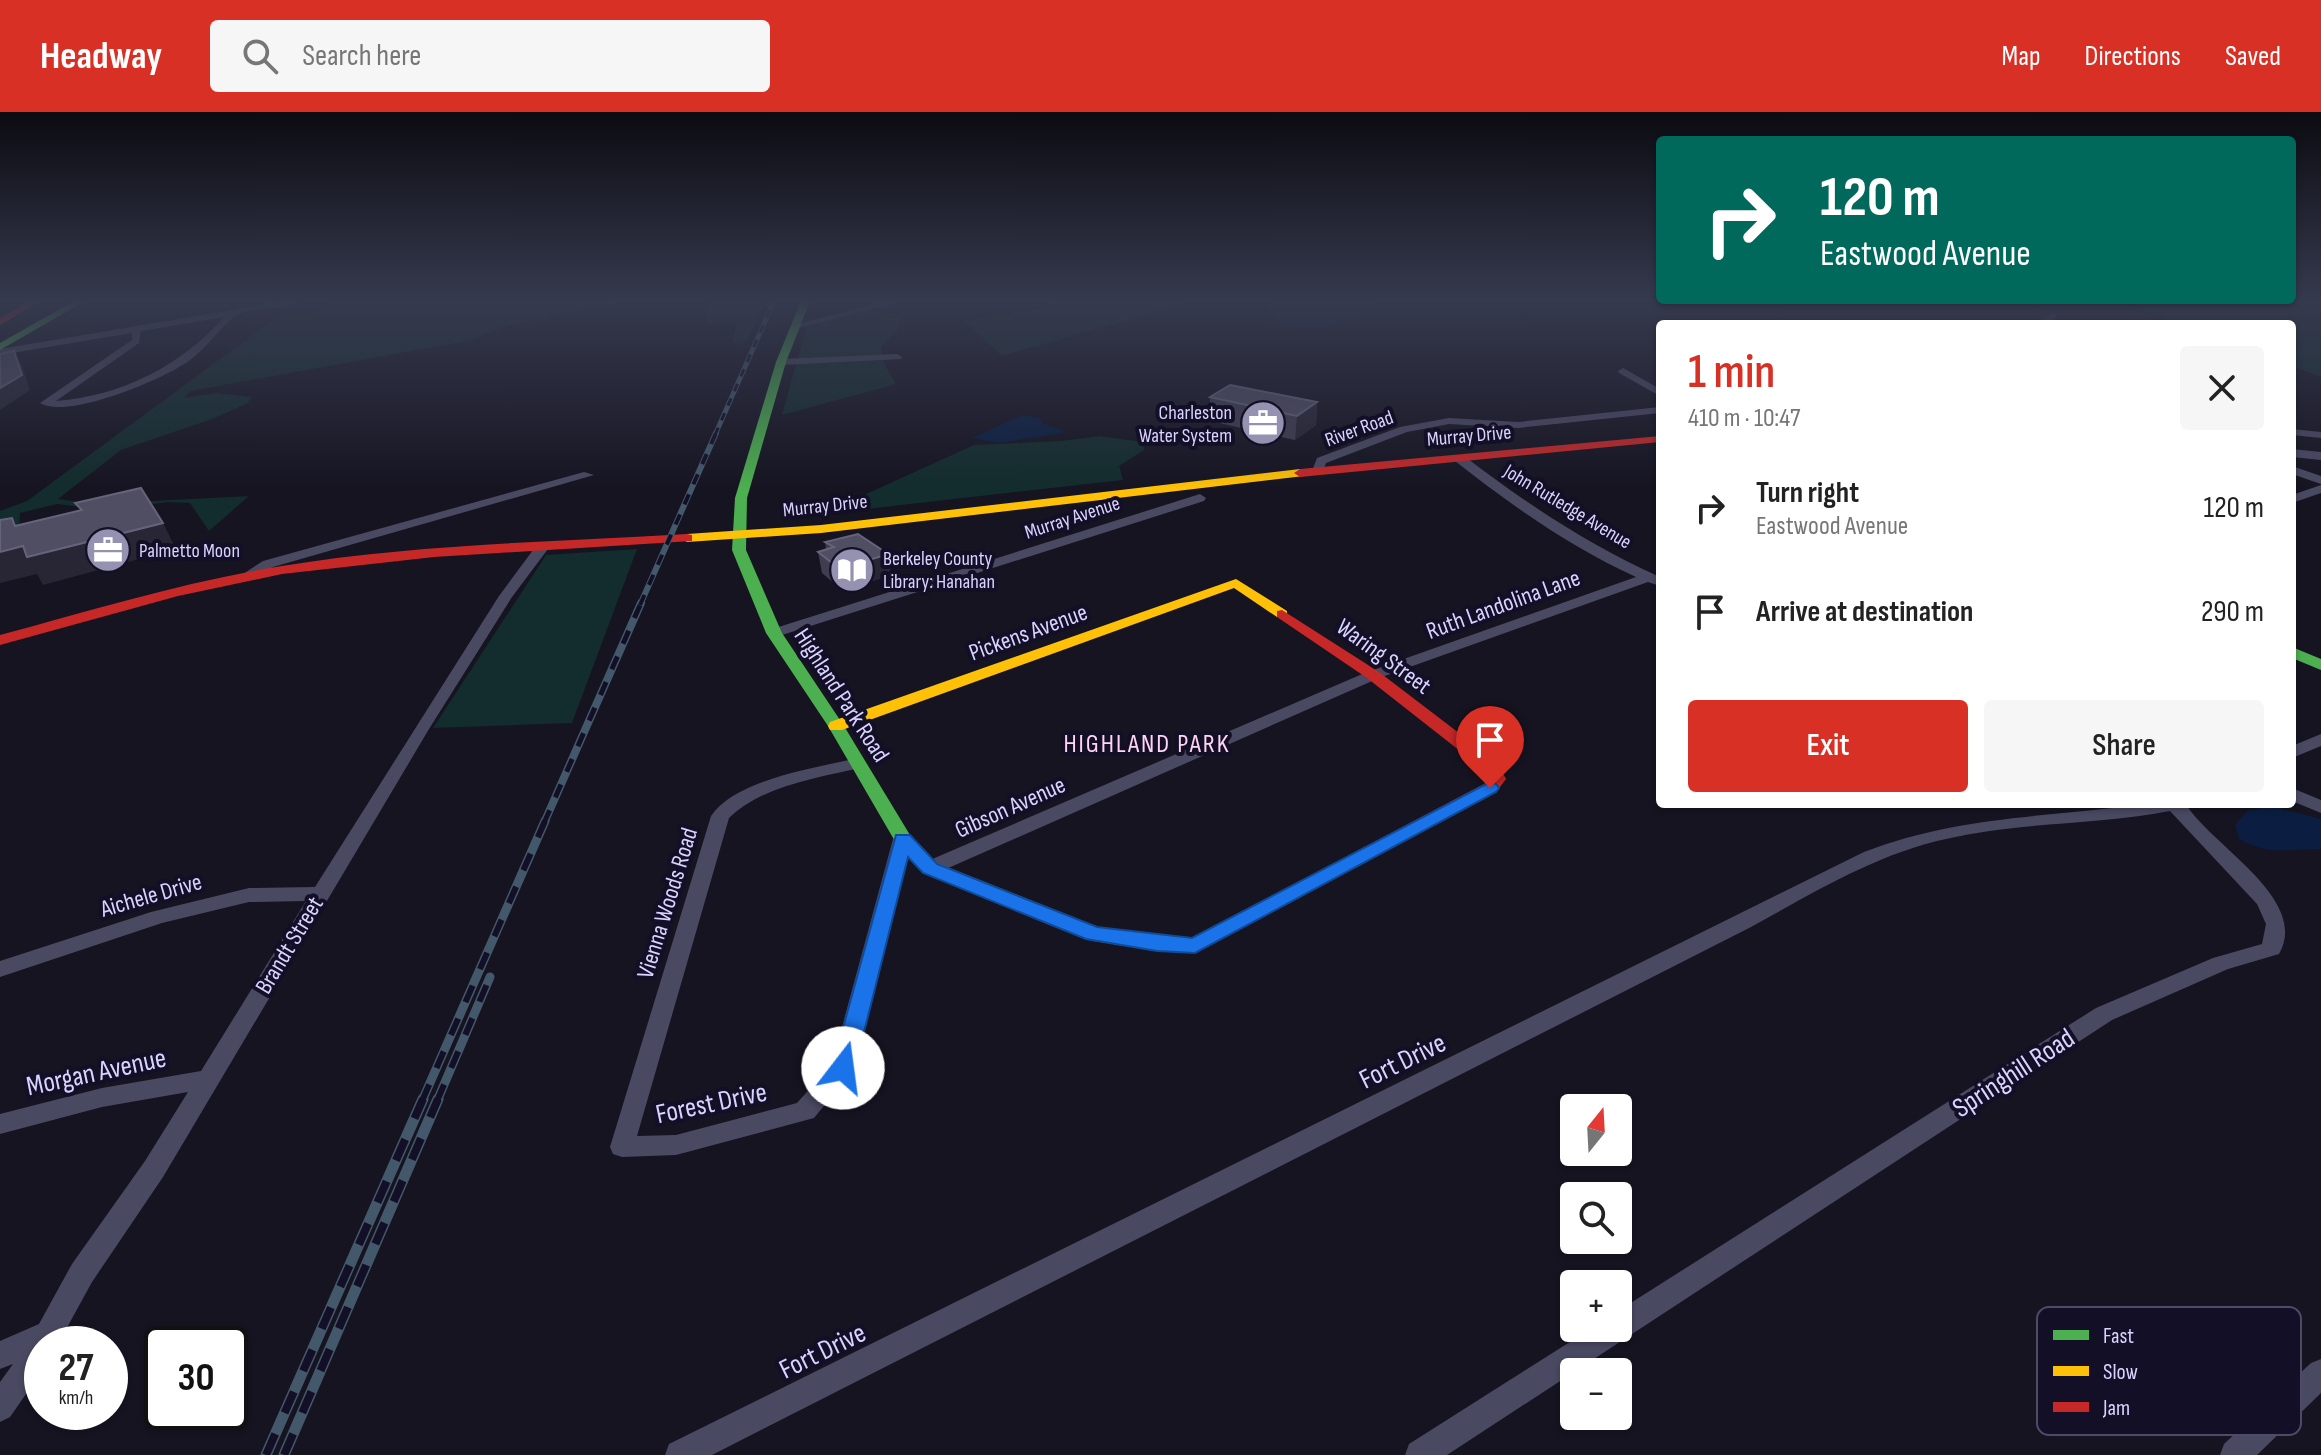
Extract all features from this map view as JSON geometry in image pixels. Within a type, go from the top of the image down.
[{"type":"street","points":[[103,364],[45,403],[54,405],[99,396],[150,381],[176,364]]},
{"type":"street","name":"Highland Park Road","points":[[780,364],[752,452],[741,498],[739,550],[774,633],[836,726],[903,839],[930,868]]},
{"type":"street","points":[[1623,371],[1656,391]]},
{"type":"street","name":"River Road","points":[[1318,471],[1321,461],[1404,429],[1449,421],[1518,425],[1656,410]]},
{"type":"street","points":[[2296,432],[2321,435]]},
{"type":"street","name":"Murray Drive","points":[[0,640],[174,592],[247,576],[380,558],[821,529],[1318,471],[1656,439]]},
{"type":"street","points":[[2296,453],[2321,456]]},
{"type":"street","name":"John Rutledge Avenue","points":[[1459,458],[1510,499],[1654,580]]},
{"type":"street","points":[[2296,471],[2321,480]]},
{"type":"street","points":[[247,576],[268,564],[588,475]]},
{"type":"street","points":[[2296,498],[2321,489]]},
{"type":"street","name":"Murray Avenue","points":[[774,633],[1200,498]]},
{"type":"street","name":"Brandt Street","points":[[54,1326],[82,1273],[154,1169],[459,669],[541,549]]},
{"type":"street","name":"Ruth Landolina Lane","points":[[1373,675],[1654,580]]},
{"type":"street","name":"Waring Street","points":[[930,868],[1094,934],[1157,944],[1195,946],[1490,788],[1497,776],[1491,766],[1373,675],[1236,583]]},
{"type":"street","name":"Pickens Avenue","points":[[836,726],[1236,583]]},
{"type":"street","points":[[2296,654],[2321,665]]},
{"type":"street","name":"Gibson Avenue","points":[[930,868],[1373,675]]},
{"type":"street","points":[[2296,751],[2321,739]]},
{"type":"street","name":"Vienna Woods Road","points":[[622,1147],[722,813],[735,802],[790,781],[857,763]]},
{"type":"street","points":[[2296,796],[2321,807]]},
{"type":"street","name":"Fort Drive","points":[[680,1455],[1744,922],[1858,861],[1917,840],[1964,830],[2143,808]]},
{"type":"street","name":"Springhill Road","points":[[1632,1319],[2104,1014],[2221,963],[2272,949],[2276,924],[2266,901],[2180,808]]},
{"type":"street","name":"Forest Drive","points":[[622,1147],[676,1145],[805,1111],[843,1068],[903,839]]},
{"type":"street","name":"Aichele Drive","points":[[0,969],[158,917],[249,895],[321,894]]},
{"type":"street","name":"Morgan Avenue","points":[[0,1124],[57,1105],[131,1089],[206,1080]]},
{"type":"street","name":"Springhill Road","points":[[1420,1455],[1596,1342]]},
{"type":"street","points":[[0,1355],[24,1347]]},
{"type":"street","name":"Brandt Street","points":[[0,1407],[24,1372]]},
{"type":"street","points":[[2301,1392],[2321,1373]]},
{"type":"street","points":[[2235,1455],[2256,1435]]},
{"type":"green space","points":[[214,364],[341,364],[190,391],[184,398],[216,393],[251,397],[248,403],[212,419],[121,450],[58,499],[93,504],[249,496],[209,531],[190,503],[168,502],[108,510],[57,504],[20,513],[19,529],[0,534],[0,511],[27,501]]},
{"type":"green space","points":[[796,364],[885,364],[896,384],[782,415]]},
{"type":"green space","points":[[2296,364],[2321,364],[2321,377],[2296,368]]},
{"type":"green space","points":[[1099,436],[1143,442],[1144,450],[1119,466],[1123,480],[822,514],[974,445]]},
{"type":"green space","points":[[637,549],[572,723],[433,728],[546,555]]},
{"type":"water","points":[[1022,415],[1041,418],[1042,423],[1067,432],[1000,443],[972,438]]},
{"type":"water","points":[[2279,808],[2321,819],[2321,849],[2270,850],[2239,839],[2235,825],[2247,811]]},
{"type":"building","points":[[0,364],[18,364],[22,375],[0,388]]},
{"type":"building","points":[[1230,385],[1317,402],[1297,416],[1210,397]]},
{"type":"building","points":[[141,488],[163,523],[27,557],[23,546],[0,552],[0,520],[12,518],[15,526],[82,510],[75,503]]},
{"type":"building","points":[[858,534],[888,554],[854,565],[846,559],[832,563],[818,552],[834,547],[825,542]]},
{"type":"railway","points":[[715,435],[746,364]]},
{"type":"railway","points":[[640,605],[716,433]]},
{"type":"railway","points":[[544,823],[641,603]]},
{"type":"railway","points":[[422,1101],[545,821]]},
{"type":"railway","points":[[437,1101],[490,977]]},
{"type":"railway","points":[[266,1455],[423,1099]]},
{"type":"railway","points":[[284,1455],[438,1099]]},
{"type":"traffic: fast","points":[[781,364],[741,498],[739,550],[774,633],[836,726],[903,839],[930,868],[975,886]]},
{"type":"traffic: fast","points":[[2296,654],[2321,665]]},
{"type":"traffic: slow","points":[[687,538],[821,529],[1300,473]]},
{"type":"traffic: slow","points":[[836,726],[1236,583],[1282,614]]},
{"type":"traffic: slow","points":[[975,886],[1094,934],[1157,944],[1195,946],[1366,854]]},
{"type":"traffic: jam","points":[[1300,473],[1656,439]]},
{"type":"traffic: jam","points":[[0,640],[176,593],[282,570],[434,553],[687,538]]},
{"type":"traffic: jam","points":[[1282,614],[1373,675],[1491,766],[1497,779],[1490,788],[1366,854]]},
{"type":"place","name":"Charleston Water System","points":[[1263,423]]},
{"type":"place","name":"Palmetto Moon","points":[[108,550]]},
{"type":"place","name":"Berkeley County Library: Hanahan","points":[[852,570]]},
{"type":"district","name":"HIGHLAND PARK","points":[[1147,743]]},
{"type":"route","points":[[843,1068],[903,839],[930,868],[1094,934],[1157,944],[1195,946],[1490,788]]}]
